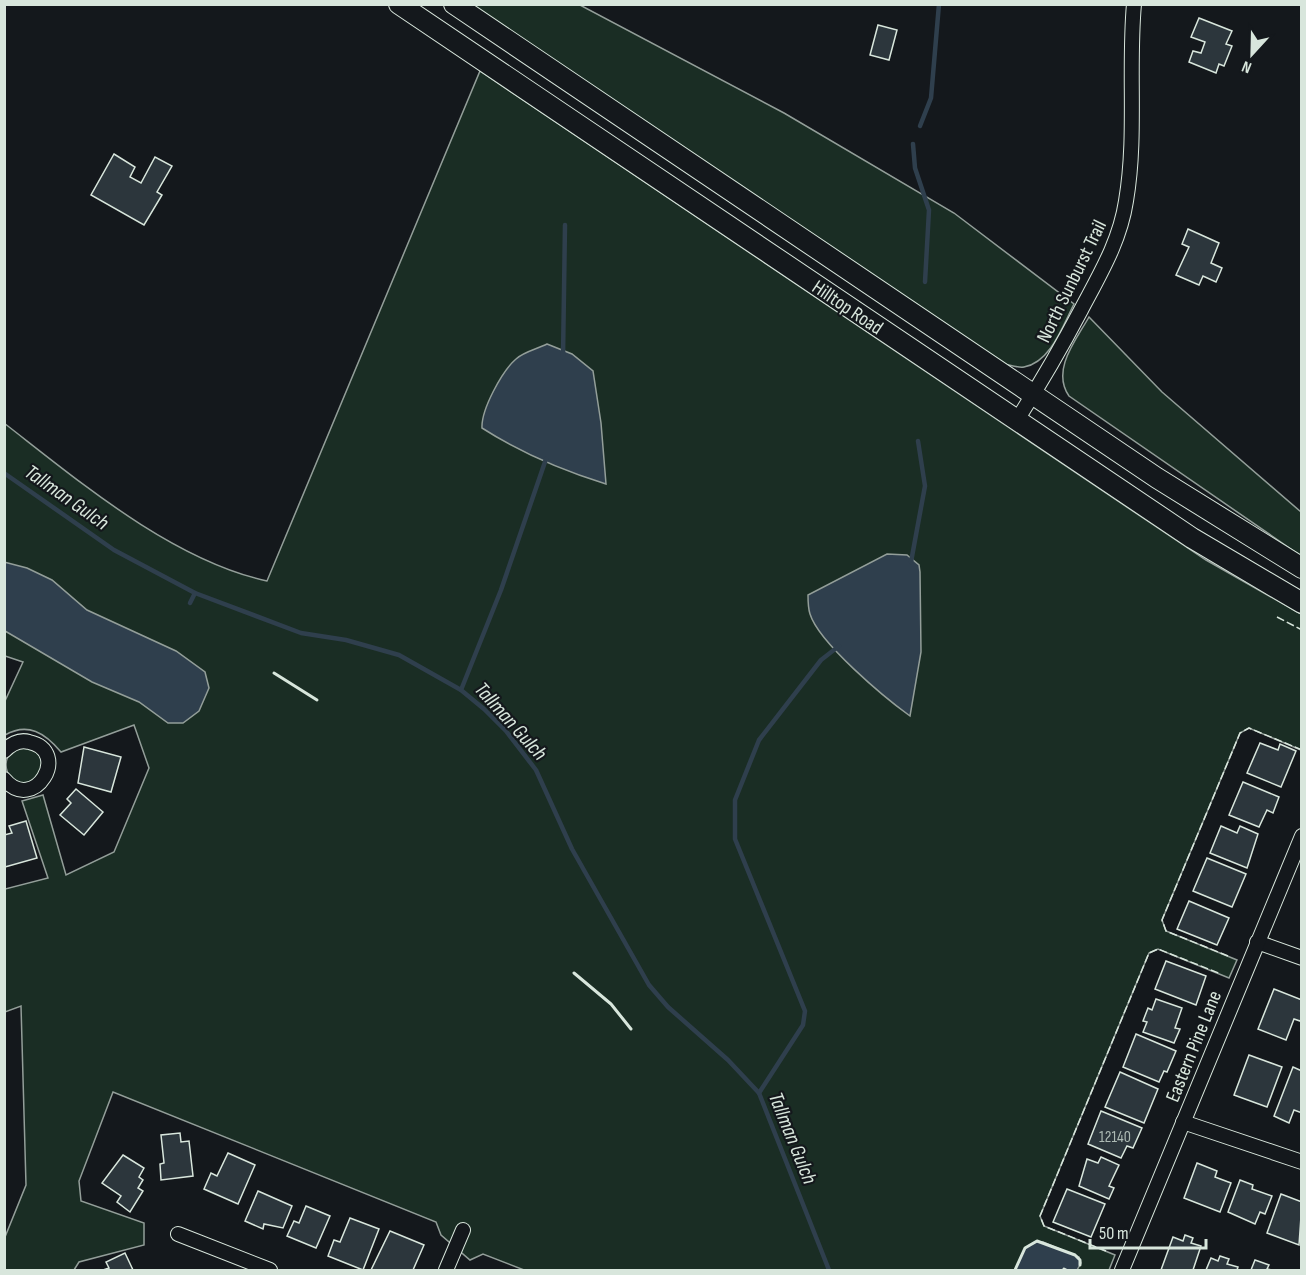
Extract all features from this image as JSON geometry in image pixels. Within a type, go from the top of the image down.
[{"type":"main road","name":"Hilltop Road","points":[[399,4],[1192,538],[1302,603]]},
{"type":"main road","name":"Hilltop Road","points":[[454,4],[1211,513],[1302,568]]},
{"type":"street","name":"North Sunburst Trail","points":[[1017,420],[1034,395],[1107,261],[1122,221],[1129,173],[1134,4]]},
{"type":"street","points":[[4,751],[16,742],[32,742],[45,752],[48,767],[42,782],[28,789],[12,786],[4,779]]},
{"type":"street","name":"Eastern Pine Lane","points":[[1122,1270],[1302,836]]},
{"type":"street","points":[[1257,942],[1302,958]]},
{"type":"street","points":[[1183,1122],[1302,1162]]},
{"type":"street","points":[[446,1270],[463,1230]]},
{"type":"street","points":[[178,1234],[234,1264],[270,1270]]},
{"type":"green space","points":[[471,5],[580,5],[784,113],[954,213],[1074,304],[1055,342],[1042,358],[1033,364],[1017,367],[1004,364]]},
{"type":"green space","points":[[480,71],[1206,560],[1301,614],[1301,750],[1249,728],[1240,733],[1162,920],[1166,931],[1237,960],[1229,978],[1158,949],[1149,953],[1040,1216],[1044,1226],[1115,1255],[1109,1270],[524,1270],[483,1254],[470,1260],[441,1235],[436,1222],[113,1092],[79,1181],[81,1201],[144,1223],[144,1245],[79,1262],[74,1270],[5,1270],[5,1237],[26,1185],[21,1006],[5,1012],[5,889],[48,878],[22,801],[43,795],[66,875],[114,852],[149,768],[134,725],[61,752],[49,740],[36,732],[21,730],[5,735],[5,701],[23,662],[5,656],[4,423],[64,470],[128,516],[162,537],[232,571],[267,581]]},
{"type":"green space","points":[[1089,317],[1162,392],[1301,512],[1301,556],[1069,396],[1064,386],[1064,366],[1072,345]]},
{"type":"green space","points":[[24,747],[36,753],[42,765],[36,777],[24,783],[12,777],[6,765],[12,753]]},
{"type":"water","points":[[547,344],[572,354],[593,371],[601,423],[606,484],[542,460],[482,428],[489,401],[510,365],[522,354]]},
{"type":"water","points":[[887,554],[907,555],[919,565],[920,572],[921,652],[910,716],[885,697],[839,654],[816,626],[808,607],[808,595]]},
{"type":"water","points":[[4,562],[27,568],[52,580],[87,610],[176,651],[205,672],[209,688],[199,711],[183,723],[168,723],[139,702],[92,682],[5,631]]},
{"type":"water","points":[[1035,1242],[1043,1242],[1079,1257],[1081,1263],[1077,1270],[1015,1270],[1025,1248]]},
{"type":"building","points":[[1199,18],[1232,31],[1226,44],[1232,46],[1224,66],[1219,64],[1216,73],[1189,62],[1193,51],[1201,53],[1205,42],[1191,37]]},
{"type":"building","points":[[878,25],[897,30],[889,60],[870,55]]},
{"type":"building","points":[[114,154],[135,167],[130,177],[141,183],[155,157],[172,166],[157,192],[162,195],[144,225],[91,195]]},
{"type":"building","points":[[1188,229],[1219,243],[1211,263],[1222,268],[1216,282],[1203,276],[1199,285],[1176,275],[1189,247],[1182,244]]},
{"type":"building","points":[[1260,743],[1278,750],[1280,744],[1296,751],[1281,787],[1247,773]]},
{"type":"building","points":[[84,747],[121,757],[111,792],[78,783]]},
{"type":"building","points":[[1243,782],[1279,797],[1273,813],[1267,810],[1259,827],[1229,815]]},
{"type":"building","points":[[76,789],[103,812],[84,835],[60,815],[71,803],[67,799]]},
{"type":"building","points":[[26,821],[37,858],[5,867],[4,835],[12,833],[9,826]]},
{"type":"building","points":[[1221,826],[1237,833],[1240,826],[1258,834],[1247,868],[1210,853]]},
{"type":"building","points":[[1207,858],[1246,874],[1232,907],[1193,891]]},
{"type":"building","points":[[1189,901],[1229,918],[1217,945],[1177,929]]},
{"type":"building","points":[[1166,961],[1206,976],[1196,1005],[1155,989]]},
{"type":"building","points":[[1274,989],[1302,1000],[1302,1018],[1300,1021],[1294,1019],[1286,1040],[1258,1029]]},
{"type":"building","points":[[1156,999],[1182,1008],[1175,1028],[1180,1029],[1174,1043],[1143,1032],[1147,1022],[1143,1021],[1148,1008],[1152,1010]]},
{"type":"building","points":[[1136,1034],[1176,1051],[1167,1072],[1164,1071],[1159,1082],[1123,1067]]},
{"type":"building","points":[[1249,1055],[1282,1067],[1267,1107],[1234,1095]]},
{"type":"building","points":[[1293,1067],[1302,1071],[1302,1113],[1294,1110],[1289,1123],[1274,1116]]},
{"type":"building","points":[[1120,1072],[1158,1089],[1144,1123],[1105,1107]]},
{"type":"building","points":[[1101,1111],[1142,1128],[1133,1148],[1127,1146],[1121,1158],[1088,1144]]},
{"type":"building","points":[[180,1133],[181,1142],[189,1141],[193,1176],[161,1180],[160,1164],[164,1163],[161,1135]]},
{"type":"building","points":[[228,1153],[255,1165],[238,1204],[204,1189],[211,1173],[217,1176]]},
{"type":"building","points":[[123,1155],[144,1168],[139,1177],[143,1180],[138,1188],[143,1191],[130,1212],[117,1202],[121,1196],[102,1183]]},
{"type":"building","points":[[1101,1157],[1119,1165],[1109,1186],[1114,1188],[1109,1199],[1079,1186],[1087,1159],[1098,1163]]},
{"type":"building","points":[[1197,1163],[1217,1171],[1215,1177],[1231,1183],[1220,1212],[1184,1198]]},
{"type":"building","points":[[1240,1180],[1253,1185],[1252,1189],[1272,1196],[1265,1214],[1260,1212],[1255,1224],[1228,1212]]},
{"type":"building","points":[[1067,1189],[1105,1204],[1091,1237],[1053,1222]]},
{"type":"building","points":[[258,1191],[292,1206],[283,1228],[264,1224],[263,1229],[245,1221]]},
{"type":"building","points":[[1281,1194],[1302,1202],[1299,1245],[1267,1233]]},
{"type":"building","points":[[306,1206],[330,1216],[316,1248],[287,1236],[294,1221],[299,1223]]},
{"type":"building","points":[[350,1218],[379,1229],[363,1270],[328,1256],[334,1240],[340,1242]]},
{"type":"building","points":[[390,1231],[424,1245],[413,1270],[371,1270]]},
{"type":"building","points":[[1185,1235],[1193,1238],[1191,1243],[1201,1246],[1193,1270],[1161,1270],[1173,1237],[1183,1241]]},
{"type":"building","points":[[125,1253],[133,1270],[103,1270],[109,1268],[106,1262]]},
{"type":"building","points":[[1220,1256],[1229,1259],[1227,1264],[1238,1267],[1237,1270],[1206,1270],[1211,1258],[1218,1261]]},
{"type":"building","points":[[1255,1260],[1269,1265],[1267,1269],[1272,1270],[1251,1270]]},
{"type":"waterway","points":[[920,126],[931,98],[939,4]]},
{"type":"waterway","points":[[913,144],[915,168],[929,210],[925,282]]},
{"type":"waterway","points":[[563,357],[565,225]]},
{"type":"waterway","points":[[911,562],[925,486],[918,441]]},
{"type":"waterway","points":[[461,690],[501,590],[546,459]]},
{"type":"waterway","name":"Tallman Gulch","points":[[4,473],[114,550],[195,593],[301,633],[346,640],[399,655],[461,690],[484,709],[506,731],[536,770],[572,849],[649,985],[668,1007],[728,1060],[759,1093],[829,1270]]},
{"type":"waterway","points":[[190,603],[195,593]]},
{"type":"waterway","points":[[759,1093],[803,1025],[805,1011],[735,839],[735,800],[759,740],[821,660],[839,646]]},
{"type":"fence","points":[[1277,617],[1302,630]]},
{"type":"fence","points":[[1228,956],[1166,931],[1162,920],[1240,733],[1249,728],[1302,750]]},
{"type":"fence","points":[[1106,1251],[1044,1226],[1040,1216],[1149,953],[1158,949],[1221,974]]},
{"type":"wall","points":[[274,673],[317,700]]},
{"type":"wall","points":[[574,973],[611,1004],[631,1029]]},
{"type":"wall","points":[[1015,1270],[1025,1248],[1037,1241],[1075,1255],[1080,1260],[1080,1265]]}]
